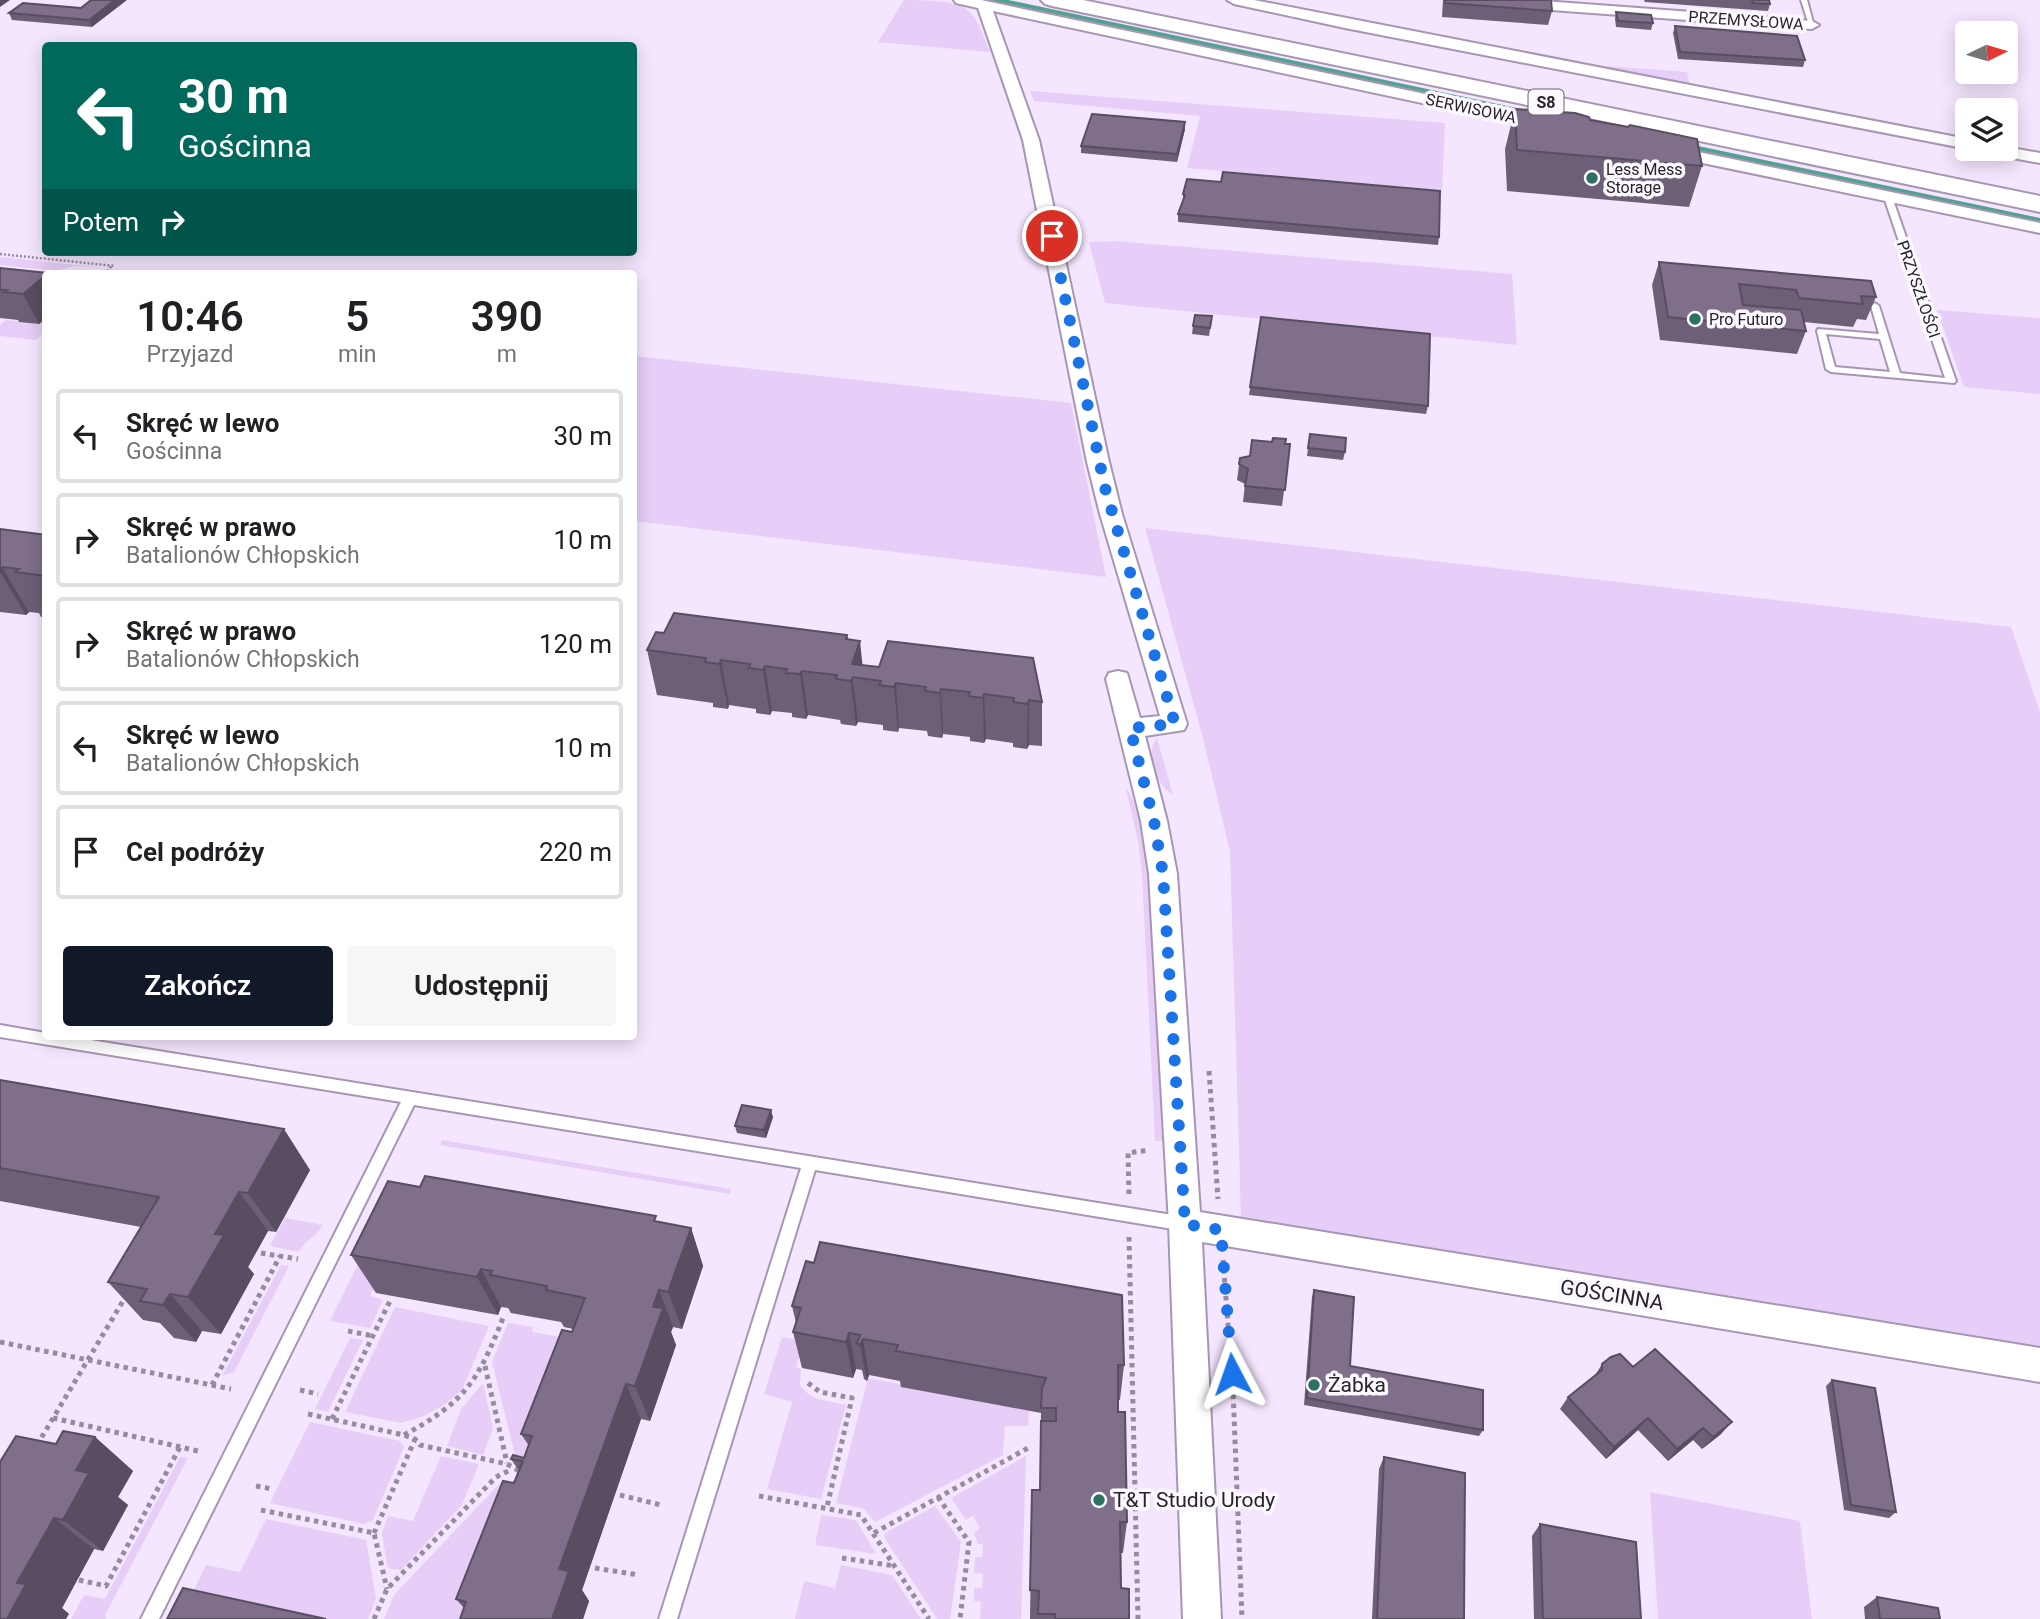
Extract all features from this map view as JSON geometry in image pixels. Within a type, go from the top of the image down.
[{"type":"highway","name":"S8","points":[[1052,0],[2040,204]]},
{"type":"highway","name":"S8","points":[[1140,0],[2040,183]]},
{"type":"street","name":"SERWISOWA","points":[[961,0],[1565,128]]},
{"type":"street","name":"PRZEMYSŁOWA","points":[[1471,0],[1812,25]]},
{"type":"street","points":[[1242,1],[1345,24],[1955,142]]},
{"type":"street","points":[[984,5],[1031,140],[1098,461],[1175,724],[1130,728]]},
{"type":"street","points":[[1646,146],[2040,228]]},
{"type":"street","points":[[2018,154],[2040,158]]},
{"type":"street","points":[[1118,679],[1154,821],[1163,874],[1185,1224],[1202,1619]]},
{"type":"street","name":"GOŚCINNA","points":[[1185,1224],[2040,1365]]},
{"type":"lane","points":[[1804,0],[1812,25]]},
{"type":"lane","name":"PRZYSZŁOŚCI","points":[[1888,197],[1951,381],[1896,376]]},
{"type":"lane","points":[[1875,306],[1896,376],[1831,369],[1821,331],[1884,337]]},
{"type":"lane","points":[[0,1031],[42,1038]]},
{"type":"lane","points":[[55,1040],[1185,1224]]},
{"type":"lane","points":[[150,1619],[410,1098]]},
{"type":"lane","points":[[668,1619],[810,1163]]},
{"type":"path","points":[[0,254],[114,266],[109,270]]},
{"type":"path","points":[[1129,1225],[1138,1619]]},
{"type":"path","points":[[1221,1230],[1233,1389],[1242,1619]]},
{"type":"path","points":[[261,1252],[298,1259]]},
{"type":"path","points":[[212,1385],[280,1256]]},
{"type":"path","points":[[35,1449],[129,1290]]},
{"type":"path","points":[[332,1419],[390,1301]]},
{"type":"path","points":[[404,1435],[456,1405],[475,1383],[503,1318]]},
{"type":"path","points":[[348,1331],[373,1336]]},
{"type":"path","points":[[0,1342],[231,1389]]},
{"type":"path","points":[[485,1365],[509,1467]]},
{"type":"path","points":[[808,1383],[820,1392],[852,1398],[827,1507]]},
{"type":"path","points":[[300,1390],[318,1394]]},
{"type":"path","points":[[308,1414],[404,1435],[415,1439],[420,1445],[509,1467],[523,1473]]},
{"type":"path","points":[[53,1418],[198,1451]]},
{"type":"path","points":[[387,1589],[374,1533],[415,1439]]},
{"type":"path","points":[[79,1580],[106,1586],[180,1447]]},
{"type":"path","points":[[874,1533],[1028,1448]]},
{"type":"path","points":[[374,1619],[387,1589],[496,1477],[509,1467]]},
{"type":"path","points":[[256,1486],[272,1489]]},
{"type":"path","points":[[620,1495],[661,1505]]},
{"type":"path","points":[[759,1496],[862,1515],[929,1619]]},
{"type":"path","points":[[938,1497],[969,1542],[960,1619]]},
{"type":"path","points":[[261,1510],[374,1533]]},
{"type":"path","points":[[842,1558],[895,1566]]},
{"type":"path","points":[[595,1568],[639,1576]]},
{"type":"shaded area","points":[[904,0],[944,2],[965,8],[977,22],[990,52],[878,42]]},
{"type":"shaded area","points":[[1592,65],[1687,72],[1690,85]]},
{"type":"shaded area","points":[[1030,91],[1445,123],[1442,190],[1187,168],[1200,116],[1034,101]]},
{"type":"shaded area","points":[[1115,241],[1512,274],[1517,345],[1105,303],[1089,242]]},
{"type":"shaded area","points":[[0,257],[104,268],[74,266],[46,270],[0,265]]},
{"type":"shaded area","points":[[1937,310],[2040,318],[2040,394],[1964,387]]},
{"type":"shaded area","points":[[6,320],[39,324],[42,321],[42,334],[36,340],[0,336],[0,325]]},
{"type":"shaded area","points":[[637,356],[1071,403],[1106,577],[637,521]]},
{"type":"shaded area","points":[[1145,528],[2011,627],[2040,712],[2040,1351],[1241,1217],[1230,852],[1203,738]]},
{"type":"shaded area","points":[[1157,738],[1173,795],[1162,784],[1154,769],[1151,753]]},
{"type":"shaded area","points":[[1126,789],[1136,809],[1149,897],[1163,1141],[1155,1141],[1142,873]]},
{"type":"shaded area","points":[[442,1140],[731,1189],[730,1194],[440,1145]]},
{"type":"shaded area","points":[[397,1185],[422,1189],[370,1296],[383,1300],[370,1328],[330,1321]]},
{"type":"shaded area","points":[[285,1218],[323,1225],[298,1252],[270,1246]]},
{"type":"shaded area","points":[[281,1265],[289,1266],[234,1372],[222,1376]]},
{"type":"shaded area","points":[[395,1307],[489,1326],[462,1390],[444,1405],[424,1416],[401,1423],[345,1412]]},
{"type":"shaded area","points":[[508,1323],[533,1327],[532,1332],[583,1341],[523,1460],[516,1459],[492,1362]]},
{"type":"shaded area","points":[[782,1337],[803,1341],[796,1367],[801,1369],[800,1385],[808,1394],[817,1399],[846,1405],[821,1499],[767,1489],[792,1402],[764,1394]]},
{"type":"shaded area","points":[[350,1338],[363,1340],[328,1412],[315,1409]]},
{"type":"shaded area","points":[[868,1378],[1029,1409],[1028,1426],[1005,1426],[1003,1455],[875,1522],[864,1509],[836,1503]]},
{"type":"shaded area","points":[[483,1383],[493,1428],[483,1455],[447,1446],[461,1409]]},
{"type":"shaded area","points":[[310,1422],[400,1441],[404,1447],[373,1520],[364,1524],[270,1503]]},
{"type":"shaded area","points":[[441,1456],[479,1464],[462,1505],[401,1570],[390,1569],[382,1533],[388,1516],[413,1521]]},
{"type":"shaded area","points":[[1026,1456],[1021,1619],[980,1619],[981,1602],[974,1601],[974,1588],[982,1588],[983,1574],[974,1573],[975,1557],[982,1557],[983,1544],[978,1544],[974,1533],[980,1528],[973,1516],[966,1520],[951,1498]]},
{"type":"shaded area","points":[[180,1457],[188,1458],[105,1615],[106,1619],[71,1619],[84,1595],[105,1599]]},
{"type":"shaded area","points":[[501,1482],[511,1483],[460,1619],[384,1619],[394,1595]]},
{"type":"shaded area","points":[[1650,1492],[1800,1521],[1812,1619],[1658,1619]]},
{"type":"shaded area","points":[[935,1506],[961,1542],[950,1619],[937,1619],[884,1537],[885,1533]]},
{"type":"shaded area","points":[[821,1515],[856,1520],[876,1554],[815,1545]]},
{"type":"shaded area","points":[[266,1519],[366,1540],[376,1599],[368,1619],[179,1619],[206,1565],[240,1572]]},
{"type":"shaded area","points":[[841,1565],[892,1575],[921,1619],[795,1619],[804,1581],[835,1588]]},
{"type":"building","points":[[91,0],[115,0],[89,20],[9,13],[23,3],[81,8]]},
{"type":"building","points":[[1445,0],[1551,0],[1552,11],[1445,3]]},
{"type":"building","points":[[1753,0],[1769,0],[1770,4],[1752,3]]},
{"type":"building","points":[[1616,12],[1651,15],[1653,23],[1618,21]]},
{"type":"building","points":[[1675,26],[1797,36],[1805,60],[1680,52]]},
{"type":"building","points":[[1515,109],[1575,113],[1589,117],[1590,120],[1697,139],[1702,166],[1517,150]]},
{"type":"building","points":[[1092,114],[1185,122],[1177,154],[1081,146]]},
{"type":"building","points":[[1223,172],[1440,191],[1439,237],[1178,214],[1187,179],[1221,182]]},
{"type":"building","points":[[1659,262],[1871,281],[1876,297],[1861,296],[1863,304],[1799,298],[1796,290],[1739,284],[1743,305],[1801,310],[1806,331],[1668,317]]},
{"type":"building","points":[[0,268],[42,272],[42,278],[23,294],[0,290]]},
{"type":"building","points":[[1195,315],[1212,316],[1210,328],[1193,326]]},
{"type":"building","points":[[1261,317],[1430,334],[1428,406],[1250,387]]},
{"type":"building","points":[[1310,434],[1346,438],[1345,452],[1308,448]]},
{"type":"building","points":[[1273,438],[1286,439],[1285,444],[1290,444],[1285,490],[1245,486],[1248,469],[1239,464],[1240,458],[1250,456],[1252,440],[1272,442]]},
{"type":"building","points":[[0,529],[42,534],[42,575],[15,572],[19,569],[0,569]]},
{"type":"building","points":[[674,613],[847,635],[846,639],[860,641],[852,664],[879,667],[888,641],[1033,658],[1042,702],[1029,700],[1028,704],[1013,702],[1014,698],[984,694],[983,698],[968,696],[970,692],[941,689],[940,693],[925,691],[926,687],[896,683],[894,687],[879,685],[881,681],[853,677],[851,681],[836,679],[837,675],[802,671],[800,674],[786,673],[787,669],[765,666],[763,670],[749,668],[750,664],[721,660],[719,664],[705,662],[706,658],[647,650],[656,632],[664,633]]},
{"type":"building","points":[[0,1080],[284,1129],[248,1193],[239,1192],[215,1234],[224,1235],[188,1297],[170,1294],[163,1305],[140,1301],[147,1289],[108,1282],[159,1197],[0,1168]]},
{"type":"building","points":[[742,1105],[771,1110],[764,1130],[735,1126]]},
{"type":"building","points":[[425,1176],[656,1216],[654,1221],[691,1228],[668,1292],[659,1290],[653,1307],[663,1308],[635,1386],[626,1384],[559,1569],[569,1571],[552,1619],[460,1619],[466,1602],[456,1599],[503,1481],[514,1483],[523,1461],[511,1459],[513,1455],[524,1458],[532,1436],[521,1434],[562,1330],[572,1332],[585,1298],[546,1290],[547,1286],[490,1275],[492,1271],[481,1269],[477,1277],[351,1255],[388,1181],[420,1187]]},
{"type":"building","points":[[820,1242],[1122,1295],[1124,1365],[1118,1365],[1118,1412],[1125,1412],[1127,1522],[1120,1522],[1121,1588],[1129,1589],[1129,1619],[1055,1619],[1055,1614],[1038,1614],[1039,1591],[1030,1590],[1032,1490],[1040,1490],[1041,1421],[1056,1421],[1056,1408],[1041,1408],[1042,1388],[1046,1378],[896,1351],[898,1345],[863,1339],[860,1345],[857,1343],[860,1335],[849,1333],[846,1342],[793,1332],[801,1308],[792,1306],[806,1261],[814,1263]]},
{"type":"building","points":[[1314,1290],[1354,1297],[1350,1366],[1483,1390],[1483,1430],[1307,1398]]},
{"type":"building","points":[[1655,1349],[1732,1422],[1713,1437],[1703,1428],[1677,1449],[1648,1418],[1614,1447],[1568,1397],[1602,1370],[1602,1364],[1611,1357],[1620,1354],[1633,1367]]},
{"type":"building","points":[[1832,1380],[1875,1388],[1896,1512],[1851,1505]]},
{"type":"building","points":[[63,1431],[95,1437],[76,1470],[89,1473],[63,1520],[54,1518],[17,1583],[26,1584],[7,1619],[0,1619],[0,1462],[16,1436],[56,1444]]},
{"type":"building","points":[[1384,1457],[1465,1473],[1464,1619],[1377,1619]]},
{"type":"building","points":[[1540,1524],[1636,1542],[1641,1619],[1543,1619]]},
{"type":"building","points":[[183,1588],[326,1619],[167,1619]]},
{"type":"building","points":[[1877,1597],[1938,1608],[1940,1619],[1880,1619]]},
{"type":"waterway","points":[[994,0],[1526,113]]},
{"type":"waterway","points":[[1688,147],[2040,221]]},
{"type":"place","name":"Less Mess Storage","points":[[1592,178]]},
{"type":"place","name":"Pro Futuro","points":[[1695,319]]},
{"type":"place","name":"Żabka","points":[[1314,1385]]},
{"type":"place","name":"T&T Studio Urody","points":[[1099,1500]]},
{"type":"route","points":[[1052,236],[1111,514],[1175,724],[1130,728],[1154,821],[1163,874],[1185,1224],[1221,1230],[1232,1374]]}]
